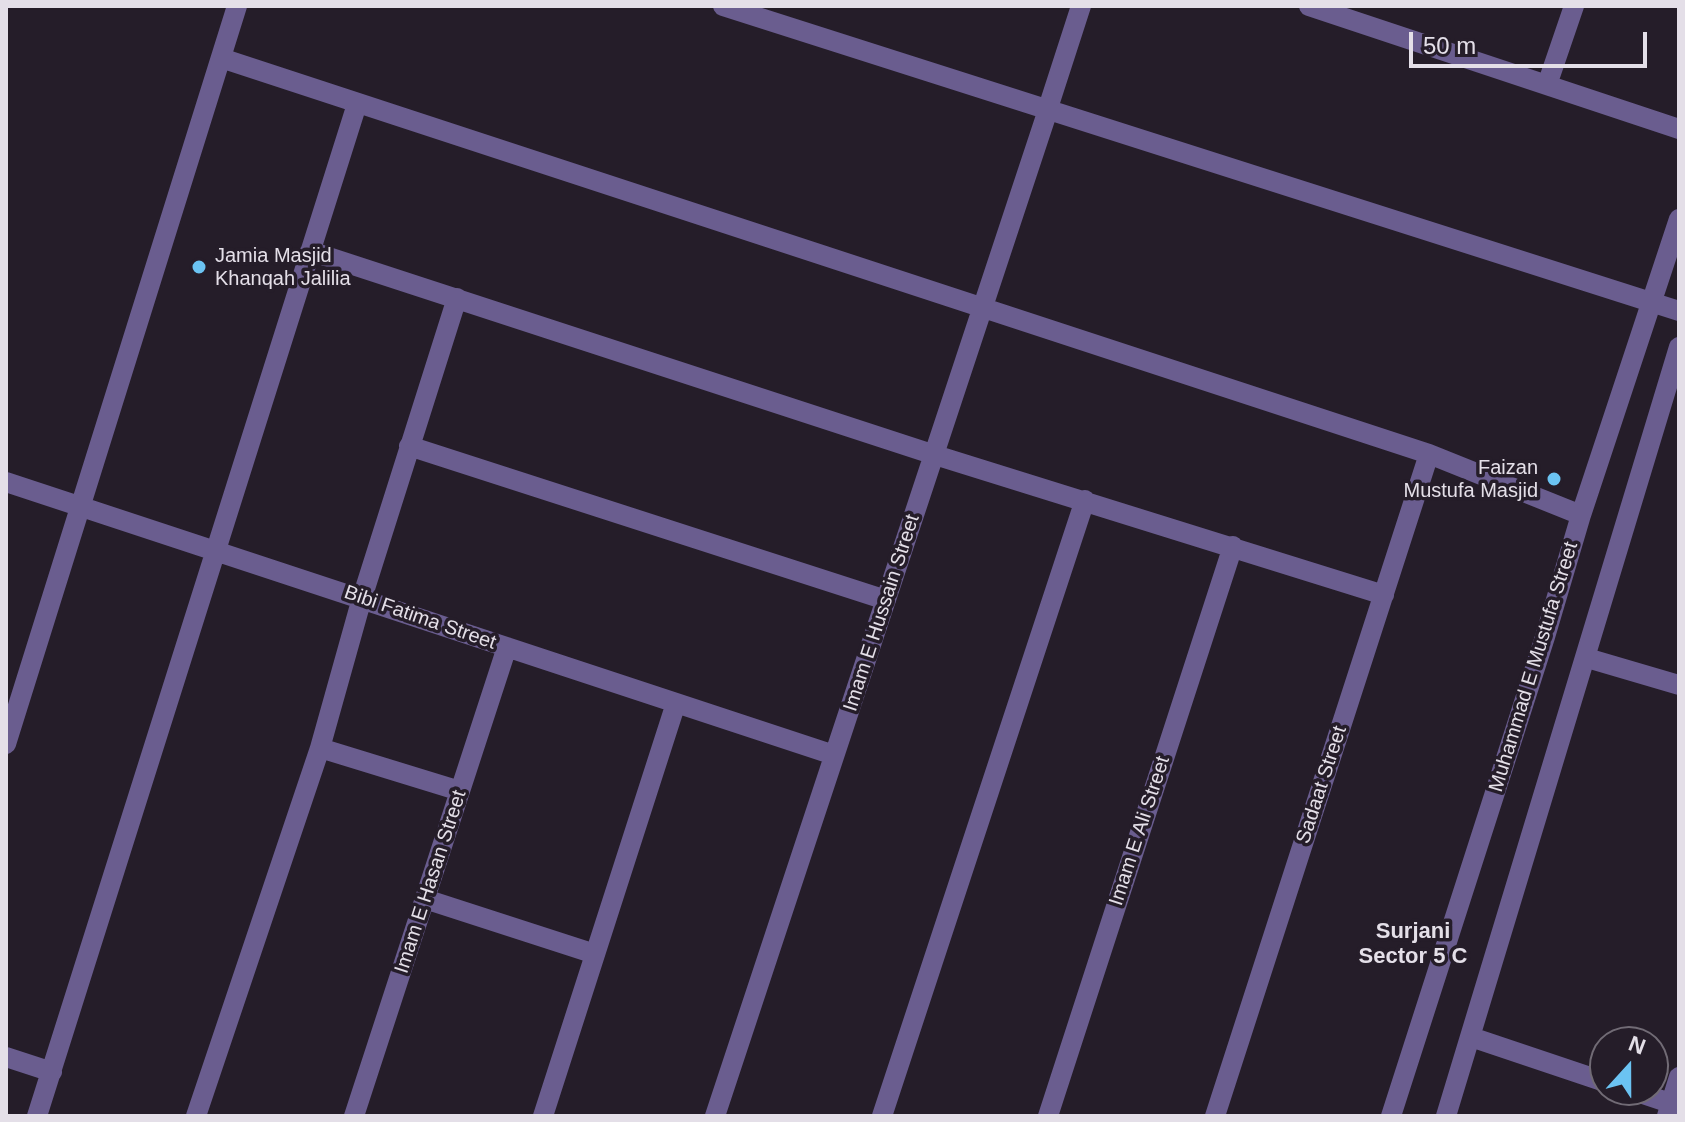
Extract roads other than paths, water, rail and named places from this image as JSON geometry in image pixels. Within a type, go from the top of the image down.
[{"type":"street","points":[[6,744],[237,6]]},
{"type":"street","points":[[723,6],[1679,311]]},
{"type":"street","name":"Imam E Hussain Street","points":[[715,1116],[1081,6]]},
{"type":"street","points":[[1309,6],[1679,129]]},
{"type":"street","points":[[1547,85],[1574,6]]},
{"type":"street","points":[[221,58],[1429,454],[1581,515]]},
{"type":"street","points":[[37,1116],[357,104]]},
{"type":"street","name":"Muhammad E Mustufa Street","points":[[1391,1116],[1545,637],[1581,515],[1679,219]]},
{"type":"street","points":[[310,251],[935,455],[1384,595]]},
{"type":"street","points":[[196,1116],[320,748],[362,598],[457,298]]},
{"type":"street","points":[[1446,1116],[1672,393],[1679,347]]},
{"type":"street","points":[[409,446],[886,600]]},
{"type":"street","name":"Sadaat Street","points":[[1215,1116],[1429,454]]},
{"type":"street","name":"Bibi Fatima Street","points":[[6,482],[834,755]]},
{"type":"street","points":[[882,1116],[1085,500]]},
{"type":"street","name":"Imam E Ali Street","points":[[1048,1116],[1233,546]]},
{"type":"street","name":"Imam E Hasan Street","points":[[357,1115],[507,647]]},
{"type":"street","points":[[1587,658],[1679,685]]},
{"type":"street","points":[[543,1116],[676,703]]},
{"type":"street","points":[[320,748],[460,791]]},
{"type":"street","points":[[425,899],[595,954]]},
{"type":"street","points":[[1471,1037],[1589,1077]]},
{"type":"street","points":[[6,1057],[52,1072]]},
{"type":"street","points":[[1672,1108],[1679,1077]]},
{"type":"place","name":"Jamia Masjid Khanqah Jalilia","points":[[199,267]]},
{"type":"place","name":"Faizan Mustufa Masjid","points":[[1554,479]]},
{"type":"district","name":"Surjani Sector 5 C","points":[[1413,944]]}]
